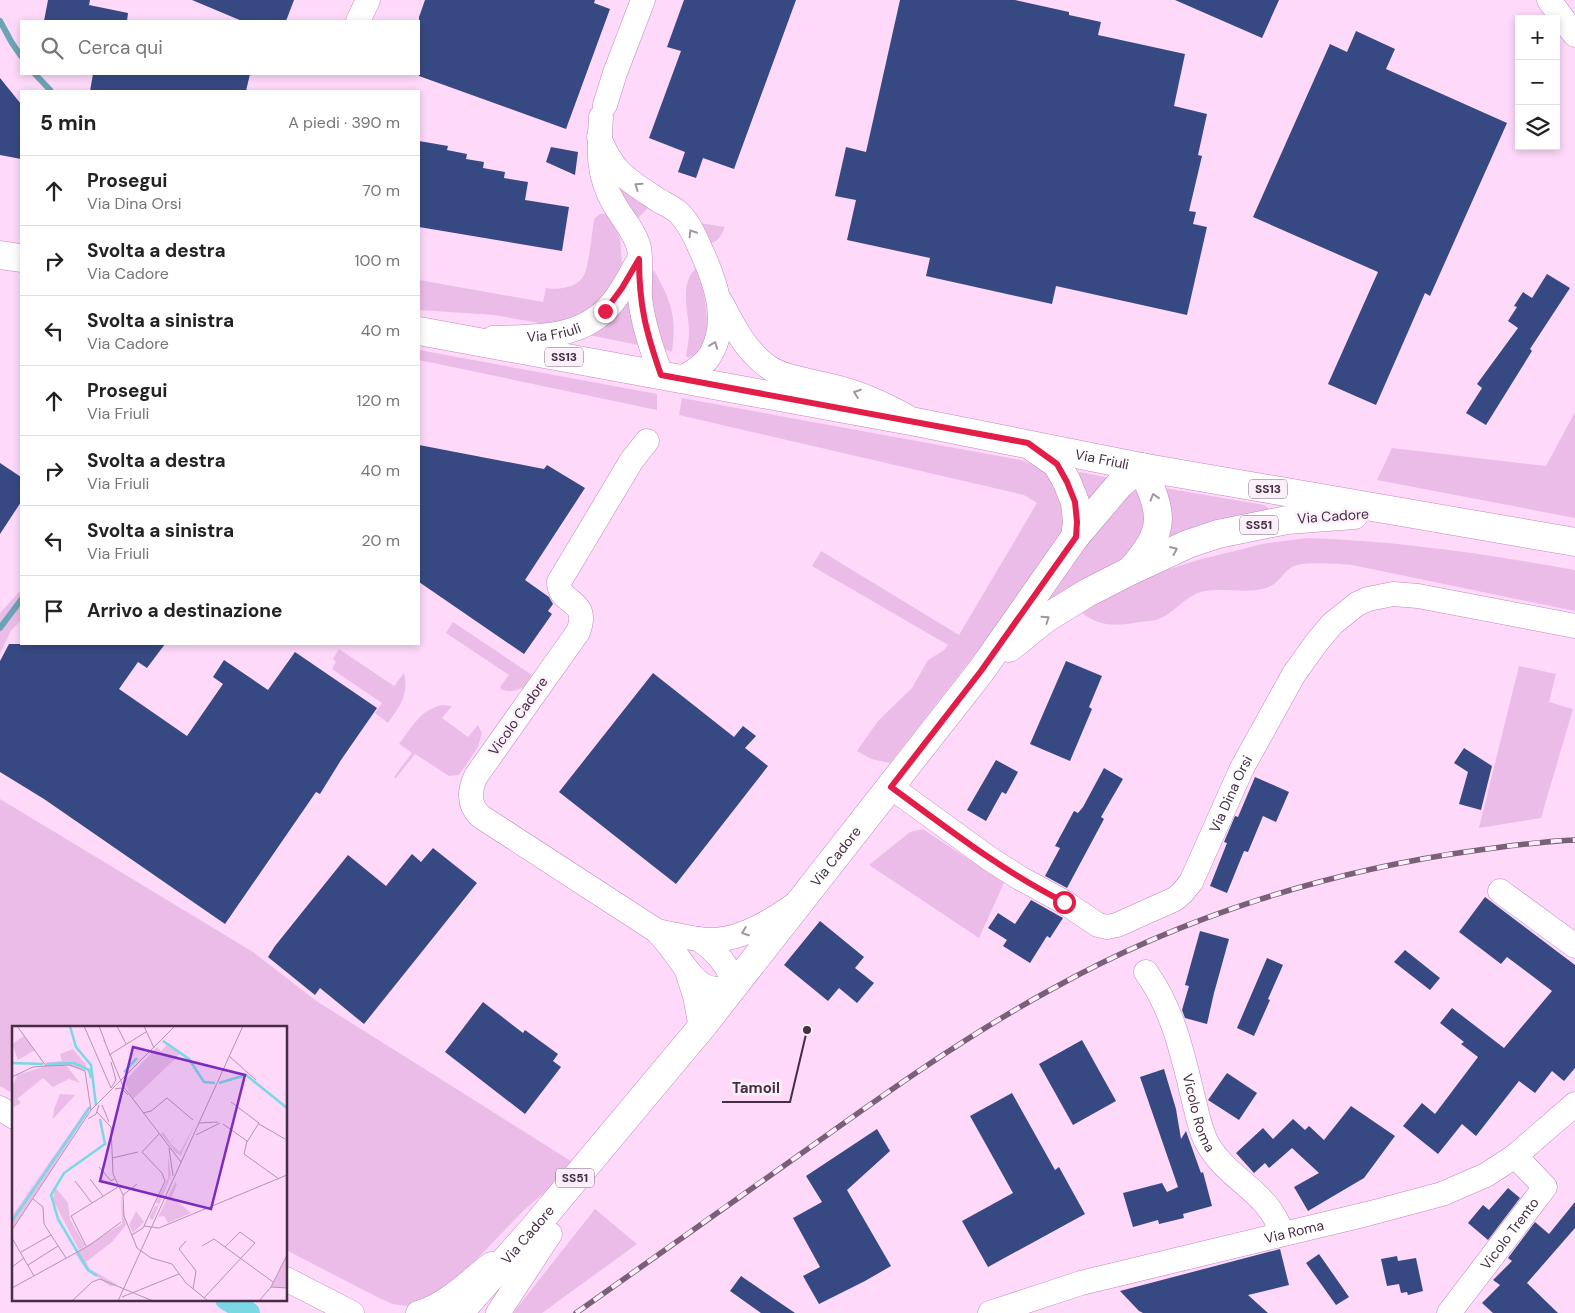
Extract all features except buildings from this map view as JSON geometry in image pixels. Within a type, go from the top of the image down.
[{"type":"main road","points":[[0,254],[20,258]]},
{"type":"main road","name":"Via Friuli","points":[[420,331],[1028,443],[1141,467]]},
{"type":"main road","points":[[1028,443],[1057,464],[1067,482],[1075,502],[1076,537]]},
{"type":"main road","name":"Via Cadore","points":[[1130,570],[1147,552],[1155,536],[1159,520],[1151,488],[1141,467]]},
{"type":"main road","name":"Via Cadore","points":[[484,1313],[541,1232],[981,671],[1076,537],[1120,484],[1141,467],[1575,542]]},
{"type":"main road","name":"Via Cadore","points":[[981,671],[1045,619],[1130,570],[1188,544],[1218,534],[1288,520],[1395,511]]},
{"type":"main road","name":"Via Cadore","points":[[459,1313],[541,1232]]},
{"type":"street","points":[[358,20],[368,0]]},
{"type":"street","points":[[643,0],[615,73],[602,120],[598,152],[607,190],[633,235],[639,254],[642,310],[651,346],[671,377]]},
{"type":"street","points":[[1549,0],[1575,35]]},
{"type":"street","name":"Via Friuli","points":[[602,120],[606,154],[618,170],[636,185],[678,213],[694,235],[713,276],[719,298],[737,333],[755,356],[779,373],[844,389],[881,402],[916,422]]},
{"type":"street","name":"Via Friuli","points":[[466,339],[554,335],[584,326],[595,320],[613,302],[639,254]]},
{"type":"street","name":"Via Friuli","points":[[671,377],[701,366],[710,355],[717,339],[720,320],[719,298]]},
{"type":"street","name":"Vicolo Cadore","points":[[647,441],[632,460],[559,582],[562,594],[579,608],[582,617],[578,632],[476,776],[471,785],[470,794],[474,809],[480,816],[657,931],[699,984],[707,988],[724,990],[734,987],[726,965],[718,954],[698,939]]},
{"type":"street","name":"Via Dina Orsi","points":[[891,787],[990,859],[1064,902],[1098,926],[1118,925],[1175,899],[1191,882],[1242,768],[1294,674],[1332,624],[1357,604],[1368,599],[1393,594],[1418,596],[1575,626]]},
{"type":"street","points":[[1500,891],[1575,946]]},
{"type":"street","name":"Vicolo Cadore","points":[[657,931],[698,939],[714,940],[746,932],[779,916],[802,899]]},
{"type":"street","name":"Vicolo Cadore","points":[[687,971],[695,996],[695,1035]]},
{"type":"street","name":"Vicolo Roma","points":[[1146,972],[1158,989],[1168,1009],[1205,1140],[1229,1171],[1271,1208],[1282,1234]]},
{"type":"street","name":"Via Roma","points":[[990,1313],[1081,1283],[1424,1200],[1467,1184],[1516,1156],[1575,1104]]},
{"type":"street","points":[[0,1108],[12,1116]]},
{"type":"street","name":"Vicolo Trento","points":[[1449,1313],[1545,1187],[1516,1156]]},
{"type":"street","points":[[418,1313],[450,1298],[541,1232]]},
{"type":"street","points":[[498,1313],[541,1232]]},
{"type":"street","points":[[288,1280],[348,1312]]},
{"type":"shaded area","points":[[620,189],[648,208],[636,220]]},
{"type":"shaded area","points":[[600,214],[609,216],[620,238],[622,263],[620,273],[602,301],[575,320],[545,324],[494,315],[420,310],[420,280],[543,302],[546,288],[556,289],[573,285],[584,275],[596,217]]},
{"type":"shaded area","points":[[700,223],[725,227],[718,239],[711,243]]},
{"type":"shaded area","points":[[695,269],[698,269],[705,299],[706,335],[704,345],[699,352],[686,357],[689,332],[686,291],[687,283]]},
{"type":"shaded area","points":[[654,270],[665,291],[673,318],[672,352],[664,349],[654,321],[650,288]]},
{"type":"shaded area","points":[[630,291],[639,345],[588,335]]},
{"type":"shaded area","points":[[420,350],[657,394],[657,410],[420,360]]},
{"type":"shaded area","points":[[682,398],[1021,460],[1037,466],[1050,475],[1068,513],[1058,548],[890,763],[871,759],[857,751],[878,721],[912,688],[928,660],[944,650],[948,645],[812,566],[821,551],[959,635],[1037,503],[1024,495],[679,415]]},
{"type":"shaded area","points":[[1575,412],[1575,518],[1377,480],[1392,448],[1546,466]]},
{"type":"shaded area","points":[[1080,472],[1109,478],[1090,509],[1077,474]]},
{"type":"shaded area","points":[[1136,486],[1149,514],[1137,552],[1027,618],[1097,531]]},
{"type":"shaded area","points":[[1165,488],[1264,505],[1269,509],[1167,540]]},
{"type":"shaded area","points":[[1308,538],[1442,549],[1575,570],[1575,611],[1352,565],[1320,563],[1296,565],[1274,584],[1258,590],[1213,590],[1199,593],[1187,599],[1165,616],[1155,620],[1116,625],[1101,623],[1079,611],[1142,578],[1198,560],[1267,543]]},
{"type":"shaded area","points":[[20,591],[20,621],[11,631],[0,654],[0,613]]},
{"type":"shaded area","points":[[453,622],[535,677],[520,689],[506,691],[501,689],[500,687],[509,675],[446,633]]},
{"type":"shaded area","points":[[339,649],[394,686],[404,673],[404,694],[400,705],[388,723],[375,713],[382,703],[332,669],[336,662],[333,659]]},
{"type":"shaded area","points":[[1519,666],[1556,674],[1549,702],[1573,709],[1541,818],[1479,828]]},
{"type":"shaded area","points":[[442,705],[452,706],[442,718],[468,737],[478,725],[482,733],[478,747],[459,775],[449,776],[415,754],[396,778],[394,777],[412,753],[399,744],[422,715],[434,707]]},
{"type":"shaded area","points":[[0,799],[253,952],[315,1000],[574,1163],[555,1184],[525,1209],[450,1287],[418,1304],[407,1306],[393,1304],[379,1298],[288,1251],[288,1026],[12,1026],[12,1093],[0,1086]]},
{"type":"shaded area","points":[[923,829],[1004,883],[979,938],[869,865],[910,832]]},
{"type":"shaded area","points":[[595,1209],[637,1244],[542,1313],[513,1313]]},
{"type":"waterway","points":[[0,21],[20,55]]},
{"type":"waterway","points":[[36,75],[50,90]]},
{"type":"waterway","points":[[0,628],[20,601]]},
{"type":"waterway","points":[[228,1300],[249,1313]]},
{"type":"railway","points":[[576,1313],[924,1067],[1019,1007],[1102,963],[1153,939],[1206,918],[1313,884],[1368,870],[1424,859],[1515,845],[1575,840]]},
{"type":"place","name":"Tamoil","points":[[807,1030]]},
{"type":"route","points":[[605,311],[613,302],[639,259],[642,310],[661,375],[1028,443],[1057,464],[1075,502],[1076,537],[981,671],[891,787],[990,859],[1064,902]]}]
